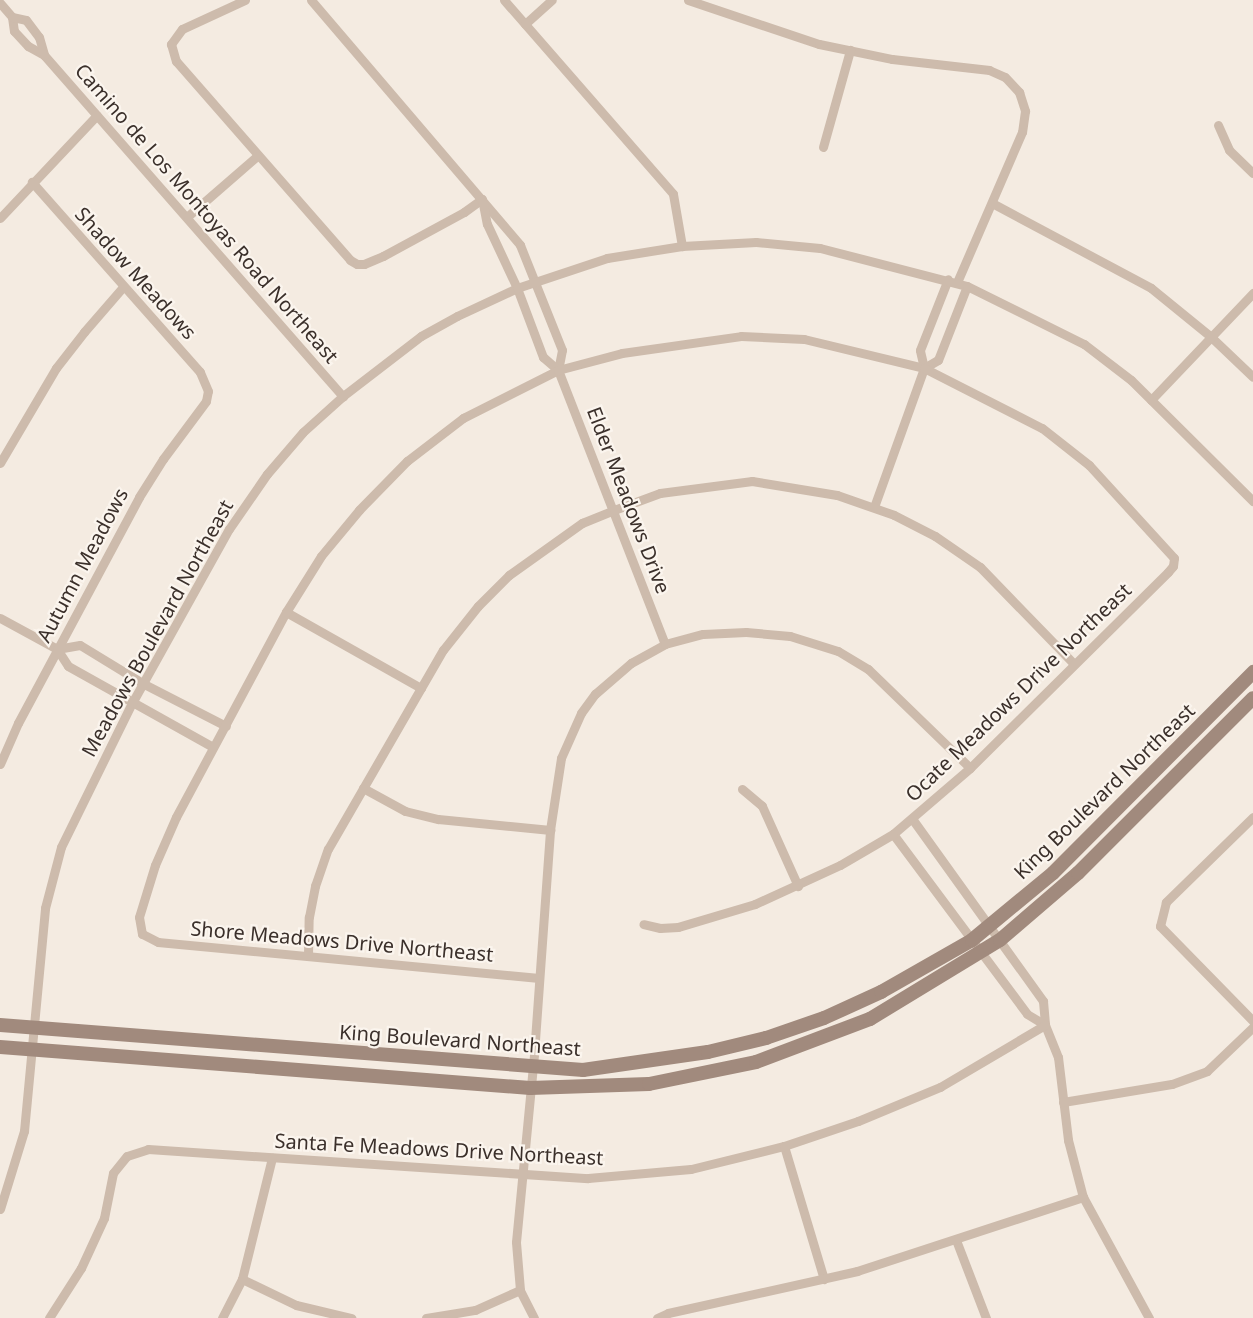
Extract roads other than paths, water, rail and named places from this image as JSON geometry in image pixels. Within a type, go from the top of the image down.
[{"type":"street","points":[[245,0],[191,24],[174,38],[171,44],[176,61],[338,249],[357,264],[364,264],[464,212],[482,199]]},
{"type":"street","points":[[311,0],[520,245],[562,350],[558,370]]},
{"type":"street","points":[[504,0],[673,194],[682,246]]},
{"type":"street","points":[[525,24],[552,0]]},
{"type":"street","points":[[688,0],[819,44],[892,59],[989,70],[1005,77],[1019,92],[1025,111],[1022,132],[993,203],[920,350],[924,368],[874,507]]},
{"type":"street","name":"Camino de Los Montoyas Road Northeast","points":[[0,3],[9,14],[14,31],[28,46],[44,55],[188,216],[343,396]]},
{"type":"street","name":"Camino de Los Montoyas Road Northeast","points":[[9,14],[26,20],[39,37],[44,55]]},
{"type":"street","points":[[823,147],[850,50]]},
{"type":"street","points":[[0,218],[97,116]]},
{"type":"street","points":[[1218,125],[1229,150],[1253,173]]},
{"type":"street","points":[[188,216],[257,156]]},
{"type":"street","name":"Shadow Meadows","points":[[32,182],[200,372],[208,391]]},
{"type":"street","points":[[482,199],[487,224],[517,288],[543,357],[558,370]]},
{"type":"street","points":[[993,203],[1151,288],[1210,336],[1253,376]]},
{"type":"street","name":"Meadows Boulevard Northeast","points":[[0,1209],[24,1131],[45,908],[61,847],[132,703],[229,529],[267,474],[303,432],[343,396],[421,336],[457,315],[535,281],[607,258],[682,246],[756,242],[820,248],[968,286],[1084,344],[1131,380],[1253,501]]},
{"type":"street","points":[[0,463],[56,368],[123,286]]},
{"type":"street","points":[[0,618],[57,649],[68,666],[213,747],[286,612],[321,556],[359,510],[407,461],[463,418],[558,370],[622,353],[741,336],[804,339],[924,368],[938,360],[968,286]]},
{"type":"street","points":[[1151,400],[1253,293]]},
{"type":"street","name":"Ocate Meadows Drive Northeast","points":[[643,924],[660,928],[678,927],[755,904],[798,886],[894,834],[913,820],[970,768],[1173,566],[1174,558],[1089,465],[1042,429],[924,368]]},
{"type":"street","name":"Elder Meadows Drive","points":[[558,370],[665,644]]},
{"type":"street","name":"Autumn Meadows","points":[[0,764],[57,649],[139,497],[163,459],[206,401],[208,391]]},
{"type":"street","points":[[308,956],[309,917],[315,886],[328,849],[443,650],[478,606],[509,575],[582,524],[614,510],[660,493],[752,481],[837,495],[874,507],[935,536],[980,567],[1074,664]]},
{"type":"street","points":[[286,612],[421,688]]},
{"type":"street","points":[[534,1318],[520,1290],[516,1242],[533,1067],[550,830],[561,758],[581,713],[611,678],[631,663],[665,644],[703,634],[746,632],[790,636],[838,651],[868,669],[970,768]]},
{"type":"street","points":[[57,649],[80,645],[144,684],[226,726]]},
{"type":"street","name":"King Boulevard Northeast","points":[[0,1025],[583,1070],[708,1052],[766,1038],[824,1018],[881,992],[972,940],[1053,873],[1253,672]]},
{"type":"street","name":"King Boulevard Northeast","points":[[0,1047],[530,1088],[649,1084],[756,1062],[870,1019],[982,954],[1078,873],[1253,698]]},
{"type":"street","name":"Shore Meadows Drive Northeast","points":[[213,747],[176,817],[155,865],[139,917],[142,934],[158,942],[539,978]]},
{"type":"street","points":[[363,789],[405,811],[438,819],[550,830]]},
{"type":"street","points":[[742,789],[762,806],[798,886]]},
{"type":"street","points":[[913,820],[1043,1001],[1045,1025],[1058,1057],[1068,1140],[1083,1197],[1149,1318]]},
{"type":"street","points":[[1251,822],[1166,902],[1160,926],[1253,1021]]},
{"type":"street","points":[[894,834],[1027,1014],[1045,1025]]},
{"type":"street","name":"Santa Fe Meadows Drive Northeast","points":[[49,1318],[81,1268],[105,1218],[113,1173],[127,1156],[148,1149],[588,1178],[691,1169],[784,1146],[858,1120],[940,1087],[1045,1025]]},
{"type":"street","points":[[1063,1102],[1172,1084],[1207,1071],[1253,1026]]},
{"type":"street","points":[[784,1146],[824,1279]]},
{"type":"street","points":[[222,1318],[242,1279],[272,1158]]},
{"type":"street","points":[[657,1318],[668,1313],[824,1279],[956,1240],[1083,1197]]},
{"type":"street","points":[[956,1240],[986,1318]]},
{"type":"street","points":[[242,1279],[296,1305],[351,1318]]},
{"type":"street","points":[[426,1318],[475,1311],[520,1290]]}]
